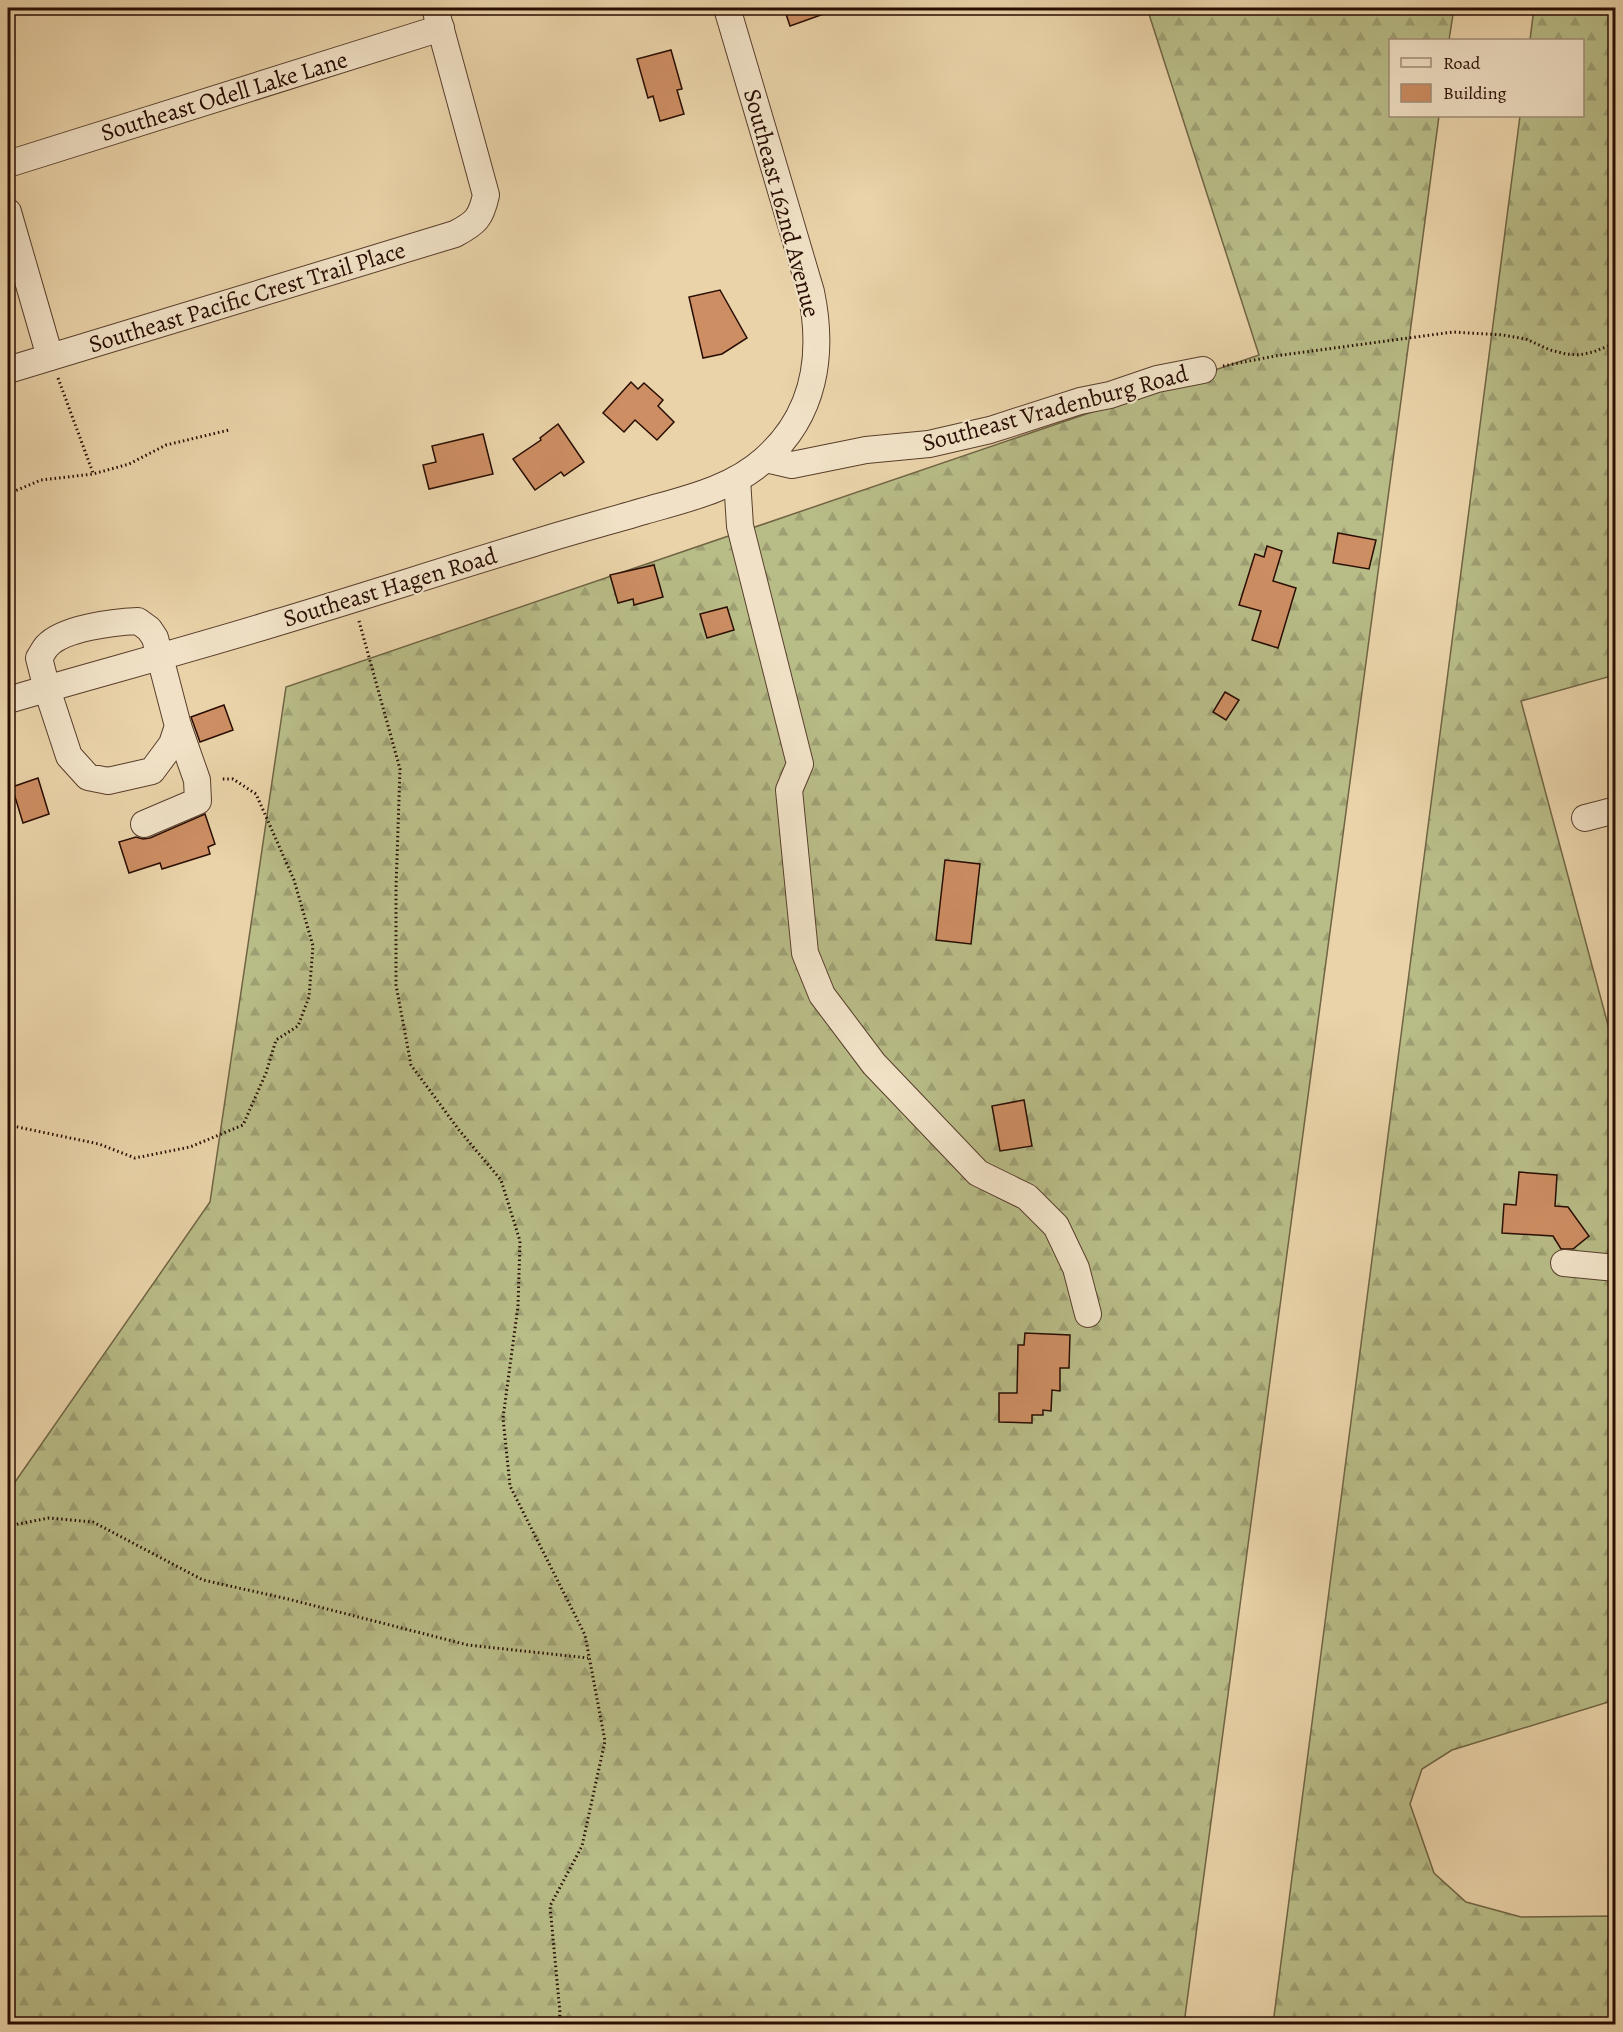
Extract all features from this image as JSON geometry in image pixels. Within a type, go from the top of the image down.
[{"type":"street","name":"Southeast 162nd Avenue","points":[[727,8],[811,292],[817,333],[817,355],[808,397],[796,423],[766,459]]},
{"type":"street","name":"Southeast Odell Lake Lane","points":[[8,164],[438,18]]},
{"type":"street","name":"Southeast Pacific Crest Trail Place","points":[[8,370],[455,234],[471,226],[482,214],[486,195],[438,18]]},
{"type":"street","points":[[8,212],[50,357]]},
{"type":"street","name":"Southeast Vradenburg Road","points":[[766,459],[792,465],[866,450],[929,444],[990,430],[1157,379],[1203,370]]},
{"type":"street","name":"Southeast Hagen Road","points":[[8,700],[161,657],[533,543],[679,501],[717,488],[766,459]]},
{"type":"street","points":[[737,478],[740,526],[800,764],[789,790],[805,953],[822,995],[874,1065],[978,1173],[1027,1197],[1056,1226],[1076,1268],[1088,1314]]},
{"type":"street","points":[[144,824],[198,801],[197,780],[178,726],[161,657],[149,629],[138,621],[105,623],[69,634],[48,645],[39,658],[69,756],[88,777],[108,781],[152,771],[172,744],[178,726]]},
{"type":"street","points":[[1585,818],[1616,810]]},
{"type":"street","points":[[1564,1263],[1616,1268]]},
{"type":"path","points":[[1203,370],[1275,356],[1453,332],[1526,339],[1550,350],[1580,355],[1616,343]]},
{"type":"path","points":[[50,357],[93,474]]},
{"type":"path","points":[[8,494],[41,480],[93,474],[129,465],[166,445],[229,430]]},
{"type":"path","points":[[353,599],[400,769],[396,985],[411,1065],[459,1130],[501,1180],[520,1240],[518,1306],[504,1418],[510,1486],[585,1635],[605,1741],[582,1846],[550,1906],[560,2013],[559,2025]]},
{"type":"path","points":[[8,1125],[99,1144],[135,1158],[190,1147],[243,1125],[266,1073],[276,1040],[298,1026],[309,997],[314,946],[294,880],[256,794],[233,779],[197,780]]},
{"type":"path","points":[[8,1526],[49,1518],[93,1522],[203,1580],[468,1645],[589,1658]]},
{"type":"green space","points":[[1147,8],[1454,8],[1449,39],[1389,39],[1389,117],[1439,117],[1184,2024],[8,2024],[8,1492],[210,1202],[286,687],[1259,355]]},
{"type":"green space","points":[[1534,8],[1615,8],[1615,675],[1521,701],[1615,1051],[1615,1700],[1452,1750],[1422,1769],[1410,1804],[1434,1873],[1466,1902],[1521,1917],[1615,1916],[1615,2024],[1273,2024],[1520,117],[1584,117],[1584,39],[1530,39]]},
{"type":"building","points":[[784,8],[835,8],[835,10],[790,26]]},
{"type":"building","points":[[671,50],[682,89],[677,90],[684,114],[660,121],[653,96],[648,98],[637,59]]},
{"type":"building","points":[[720,290],[747,338],[722,354],[703,358],[689,297]]},
{"type":"building","points":[[631,382],[638,389],[644,383],[663,400],[658,406],[674,422],[657,440],[635,420],[624,432],[603,413]]},
{"type":"building","points":[[558,424],[584,462],[564,476],[561,472],[535,490],[513,459],[541,440],[540,438]]},
{"type":"building","points":[[483,434],[493,474],[429,489],[423,465],[436,462],[432,446]]},
{"type":"building","points":[[1338,533],[1376,540],[1369,569],[1333,563]]},
{"type":"building","points":[[1267,546],[1282,551],[1273,581],[1296,588],[1278,648],[1252,640],[1261,611],[1239,605],[1255,554],[1264,557]]},
{"type":"building","points":[[654,565],[663,597],[634,605],[633,599],[618,603],[610,575]]},
{"type":"building","points":[[727,607],[734,630],[707,638],[700,614]]},
{"type":"building","points":[[1225,692],[1239,700],[1226,720],[1213,712]]},
{"type":"building","points":[[224,705],[233,730],[200,742],[191,717]]},
{"type":"building","points":[[38,778],[49,814],[23,823],[12,787]]},
{"type":"building","points":[[205,814],[215,844],[208,847],[210,854],[162,869],[160,863],[129,873],[119,842],[136,837],[150,838]]},
{"type":"building","points":[[945,860],[980,864],[971,944],[936,940]]},
{"type":"building","points":[[1024,1100],[1032,1146],[1000,1151],[992,1106]]},
{"type":"building","points":[[1519,1172],[1557,1175],[1555,1206],[1568,1207],[1589,1236],[1573,1249],[1561,1249],[1553,1236],[1502,1233],[1504,1204],[1516,1205]]},
{"type":"building","points":[[1025,1333],[1070,1335],[1069,1368],[1060,1368],[1060,1391],[1052,1390],[1051,1411],[1043,1410],[1043,1415],[1032,1415],[1032,1423],[999,1422],[999,1393],[1017,1393],[1018,1345],[1024,1345]]}]
